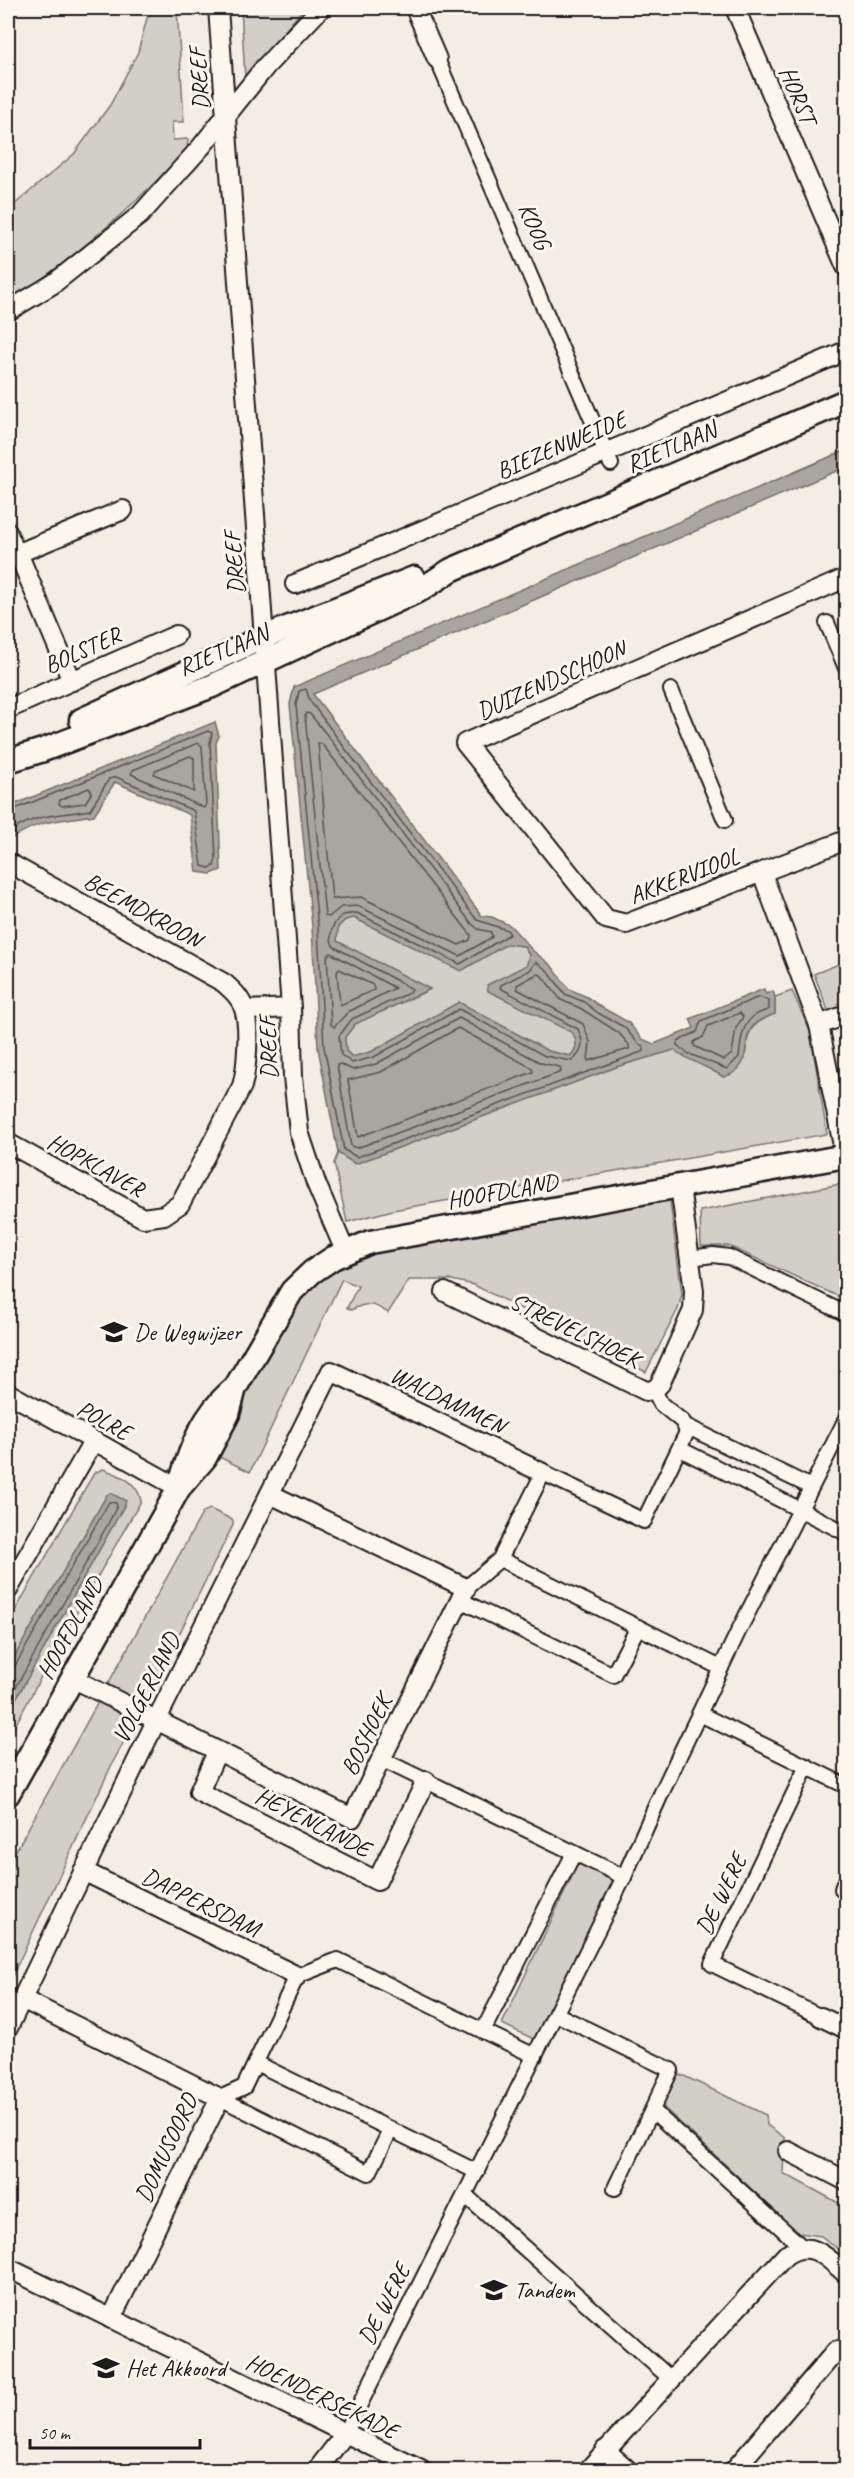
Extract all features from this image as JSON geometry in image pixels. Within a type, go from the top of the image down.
[{"type":"street","name":"DREEF","points":[[218,8],[291,1008],[293,1077],[299,1132],[316,1183],[345,1251]]},
{"type":"street","points":[[8,311],[53,284],[140,215],[225,119],[266,66],[321,8]]},
{"type":"street","name":"KOOG","points":[[415,8],[608,458]]},
{"type":"street","name":"HORST","points":[[735,8],[846,267]]},
{"type":"street","name":"BIEZENWEIDE","points":[[295,584],[608,458],[846,351]]},
{"type":"street","name":"RIETLAAN","points":[[8,760],[44,750],[266,663],[422,589],[451,570],[846,401]]},
{"type":"street","points":[[13,555],[123,510]]},
{"type":"street","points":[[8,529],[13,555],[72,681]]},
{"type":"street","name":"RIETLAAN","points":[[8,760],[39,740],[264,637],[415,577],[451,570]]},
{"type":"street","name":"DUIZENDSCHOON","points":[[594,906],[465,743],[846,578]]},
{"type":"street","points":[[827,623],[846,668]]},
{"type":"street","name":"BOLSTER","points":[[8,709],[176,635]]},
{"type":"street","points":[[671,690],[725,820]]},
{"type":"street","name":"AKKERVIOOL","points":[[594,906],[606,919],[626,924],[846,840]]},
{"type":"street","name":"BEEMDKROON","points":[[8,864],[224,983],[237,994],[245,1010]]},
{"type":"street","name":"AKKERVIOOL","points":[[762,873],[819,1026],[846,1156]]},
{"type":"street","points":[[245,1010],[291,1008]]},
{"type":"street","name":"HOPKLAVER","points":[[8,1143],[143,1218],[164,1215],[180,1204],[242,1086],[247,1070],[245,1010]]},
{"type":"street","points":[[819,1026],[846,1015]]},
{"type":"street","name":"HOOFDLAND","points":[[8,1794],[179,1488],[205,1458],[228,1414],[235,1388],[292,1291],[312,1272],[345,1251],[370,1242],[846,1156]]},
{"type":"street","name":"STREVELSHOEK","points":[[445,1292],[646,1391],[654,1390],[660,1384],[693,1310],[694,1291],[680,1186]]},
{"type":"street","points":[[690,1258],[713,1255],[729,1257],[846,1314]]},
{"type":"street","name":"WALDAMMEN","points":[[332,1371],[543,1473]]},
{"type":"street","name":"VOLGERLAND","points":[[8,2028],[156,1721],[332,1371]]},
{"type":"street","points":[[463,1594],[500,1559],[543,1473],[644,1521],[687,1432],[683,1422],[661,1404],[654,1390]]},
{"type":"street","name":"POLRE","points":[[8,1393],[179,1488]]},
{"type":"street","name":"DE WERE","points":[[345,2434],[624,1877],[721,1668],[846,1419]]},
{"type":"street","points":[[684,1425],[811,1486]]},
{"type":"street","points":[[8,1590],[93,1442]]},
{"type":"street","points":[[680,1449],[846,1533]]},
{"type":"street","points":[[270,1494],[613,1675],[638,1627]]},
{"type":"street","points":[[500,1559],[721,1668]]},
{"type":"street","name":"BOSHOEK","points":[[72,1678],[352,1818],[463,1594]]},
{"type":"street","points":[[700,1714],[846,1786]]},
{"type":"street","name":"HEYENLANDE","points":[[217,1752],[199,1792],[377,1881],[426,1781]]},
{"type":"street","points":[[381,1759],[624,1877]]},
{"type":"street","name":"DE WERE","points":[[807,1766],[712,1964],[821,2017]]},
{"type":"street","points":[[483,2031],[574,1853]]},
{"type":"street","name":"DAPPERSDAM","points":[[83,1871],[297,1976]]},
{"type":"street","points":[[846,1884],[844,1889],[846,1890]]},
{"type":"street","points":[[220,2098],[244,2087],[297,1976],[338,1960],[534,2056]]},
{"type":"street","name":"DOMUSOORD","points":[[22,1999],[220,2098],[111,2319]]},
{"type":"street","points":[[556,2014],[671,2070],[615,2188]]},
{"type":"street","points":[[821,2017],[846,2030]]},
{"type":"street","points":[[256,2063],[477,2172]]},
{"type":"street","points":[[220,2098],[369,2173],[391,2130]]},
{"type":"street","points":[[653,2111],[802,2247]]},
{"type":"street","points":[[788,2151],[846,2181]]},
{"type":"street","points":[[465,2195],[671,2379]]},
{"type":"street","points":[[588,2470],[786,2255],[802,2247],[812,2248],[822,2253],[846,2274]]},
{"type":"street","name":"HOENDERSEKADE","points":[[8,2268],[421,2470]]},
{"type":"street","points":[[734,2470],[836,2351]]},
{"type":"street","points":[[317,2470],[345,2434]]},
{"type":"street","points":[[605,2450],[628,2470]]},
{"type":"shaded area","points":[[158,8],[177,8],[184,122],[172,122],[173,140],[188,139],[187,150],[146,191],[80,250],[8,301],[8,210],[74,154],[110,105],[138,52],[147,18]]},
{"type":"shaded area","points":[[241,8],[304,8],[245,78]]},
{"type":"shaded area","points":[[354,918],[461,971],[507,944],[524,946],[529,955],[527,965],[488,985],[488,990],[574,1033],[576,1048],[570,1056],[548,1051],[459,1002],[371,1052],[352,1057],[346,1051],[345,1037],[355,1024],[429,990],[337,941],[338,927],[345,920]]},
{"type":"shaded area","points":[[846,961],[846,1003],[829,1013],[814,974]]},
{"type":"shaded area","points":[[792,991],[810,1031],[827,1134],[393,1210],[347,1222],[334,1163],[338,1153],[355,1164],[619,1066],[674,1050],[723,1077],[745,1059],[751,1030],[760,1021],[775,1014],[775,997]]},
{"type":"shaded area","points":[[846,1183],[846,1300],[729,1246],[701,1246],[700,1211]]},
{"type":"shaded area","points":[[670,1201],[682,1294],[678,1309],[646,1372],[474,1285],[452,1280],[409,1280],[388,1313],[370,1305],[351,1310],[347,1308],[358,1286],[342,1279],[250,1472],[215,1455],[271,1344],[298,1298],[338,1265],[365,1254],[410,1244]]},
{"type":"shaded area","points":[[103,1469],[132,1484],[141,1501],[52,1656],[8,1739],[8,1713],[125,1504],[107,1495],[8,1668],[8,1623],[94,1473]]},
{"type":"shaded area","points":[[210,1509],[233,1520],[233,1525],[149,1695],[113,1762],[8,1985],[8,1865],[203,1512]]},
{"type":"shaded area","points":[[579,1862],[615,1878],[538,2041],[502,2024]]},
{"type":"shaded area","points":[[673,2074],[684,2076],[766,2115],[767,2125],[785,2138],[783,2173],[846,2207],[846,2255],[821,2236],[799,2233],[661,2105]]},
{"type":"water","points":[[846,450],[846,467],[313,694],[482,916],[492,917],[511,926],[532,950],[551,965],[569,989],[587,997],[628,1022],[642,1039],[654,1044],[694,1028],[690,1019],[764,989],[766,994],[773,991],[775,1014],[757,1022],[751,1029],[741,1066],[724,1077],[674,1050],[619,1066],[355,1164],[338,1153],[318,1048],[312,927],[290,704],[294,687]],"holes":[[[354,918],[461,971],[507,944],[524,946],[529,955],[527,965],[487,985],[488,991],[573,1033],[576,1045],[573,1053],[570,1056],[548,1051],[459,1002],[371,1052],[352,1057],[346,1051],[345,1037],[355,1024],[430,989],[337,941],[338,927],[345,920]]]},
{"type":"water","points":[[215,722],[219,736],[216,743],[221,870],[211,874],[197,872],[190,815],[115,782],[94,815],[59,820],[29,828],[8,841],[8,807]]},
{"type":"water","points":[[110,1493],[126,1501],[125,1504],[8,1713],[8,1668]]},
{"type":"place","name":"De Wegwijzer","points":[[114,1332]]},
{"type":"place","name":"Tandem","points":[[494,2290]]},
{"type":"place","name":"Het Akkoord","points":[[106,2368]]}]
